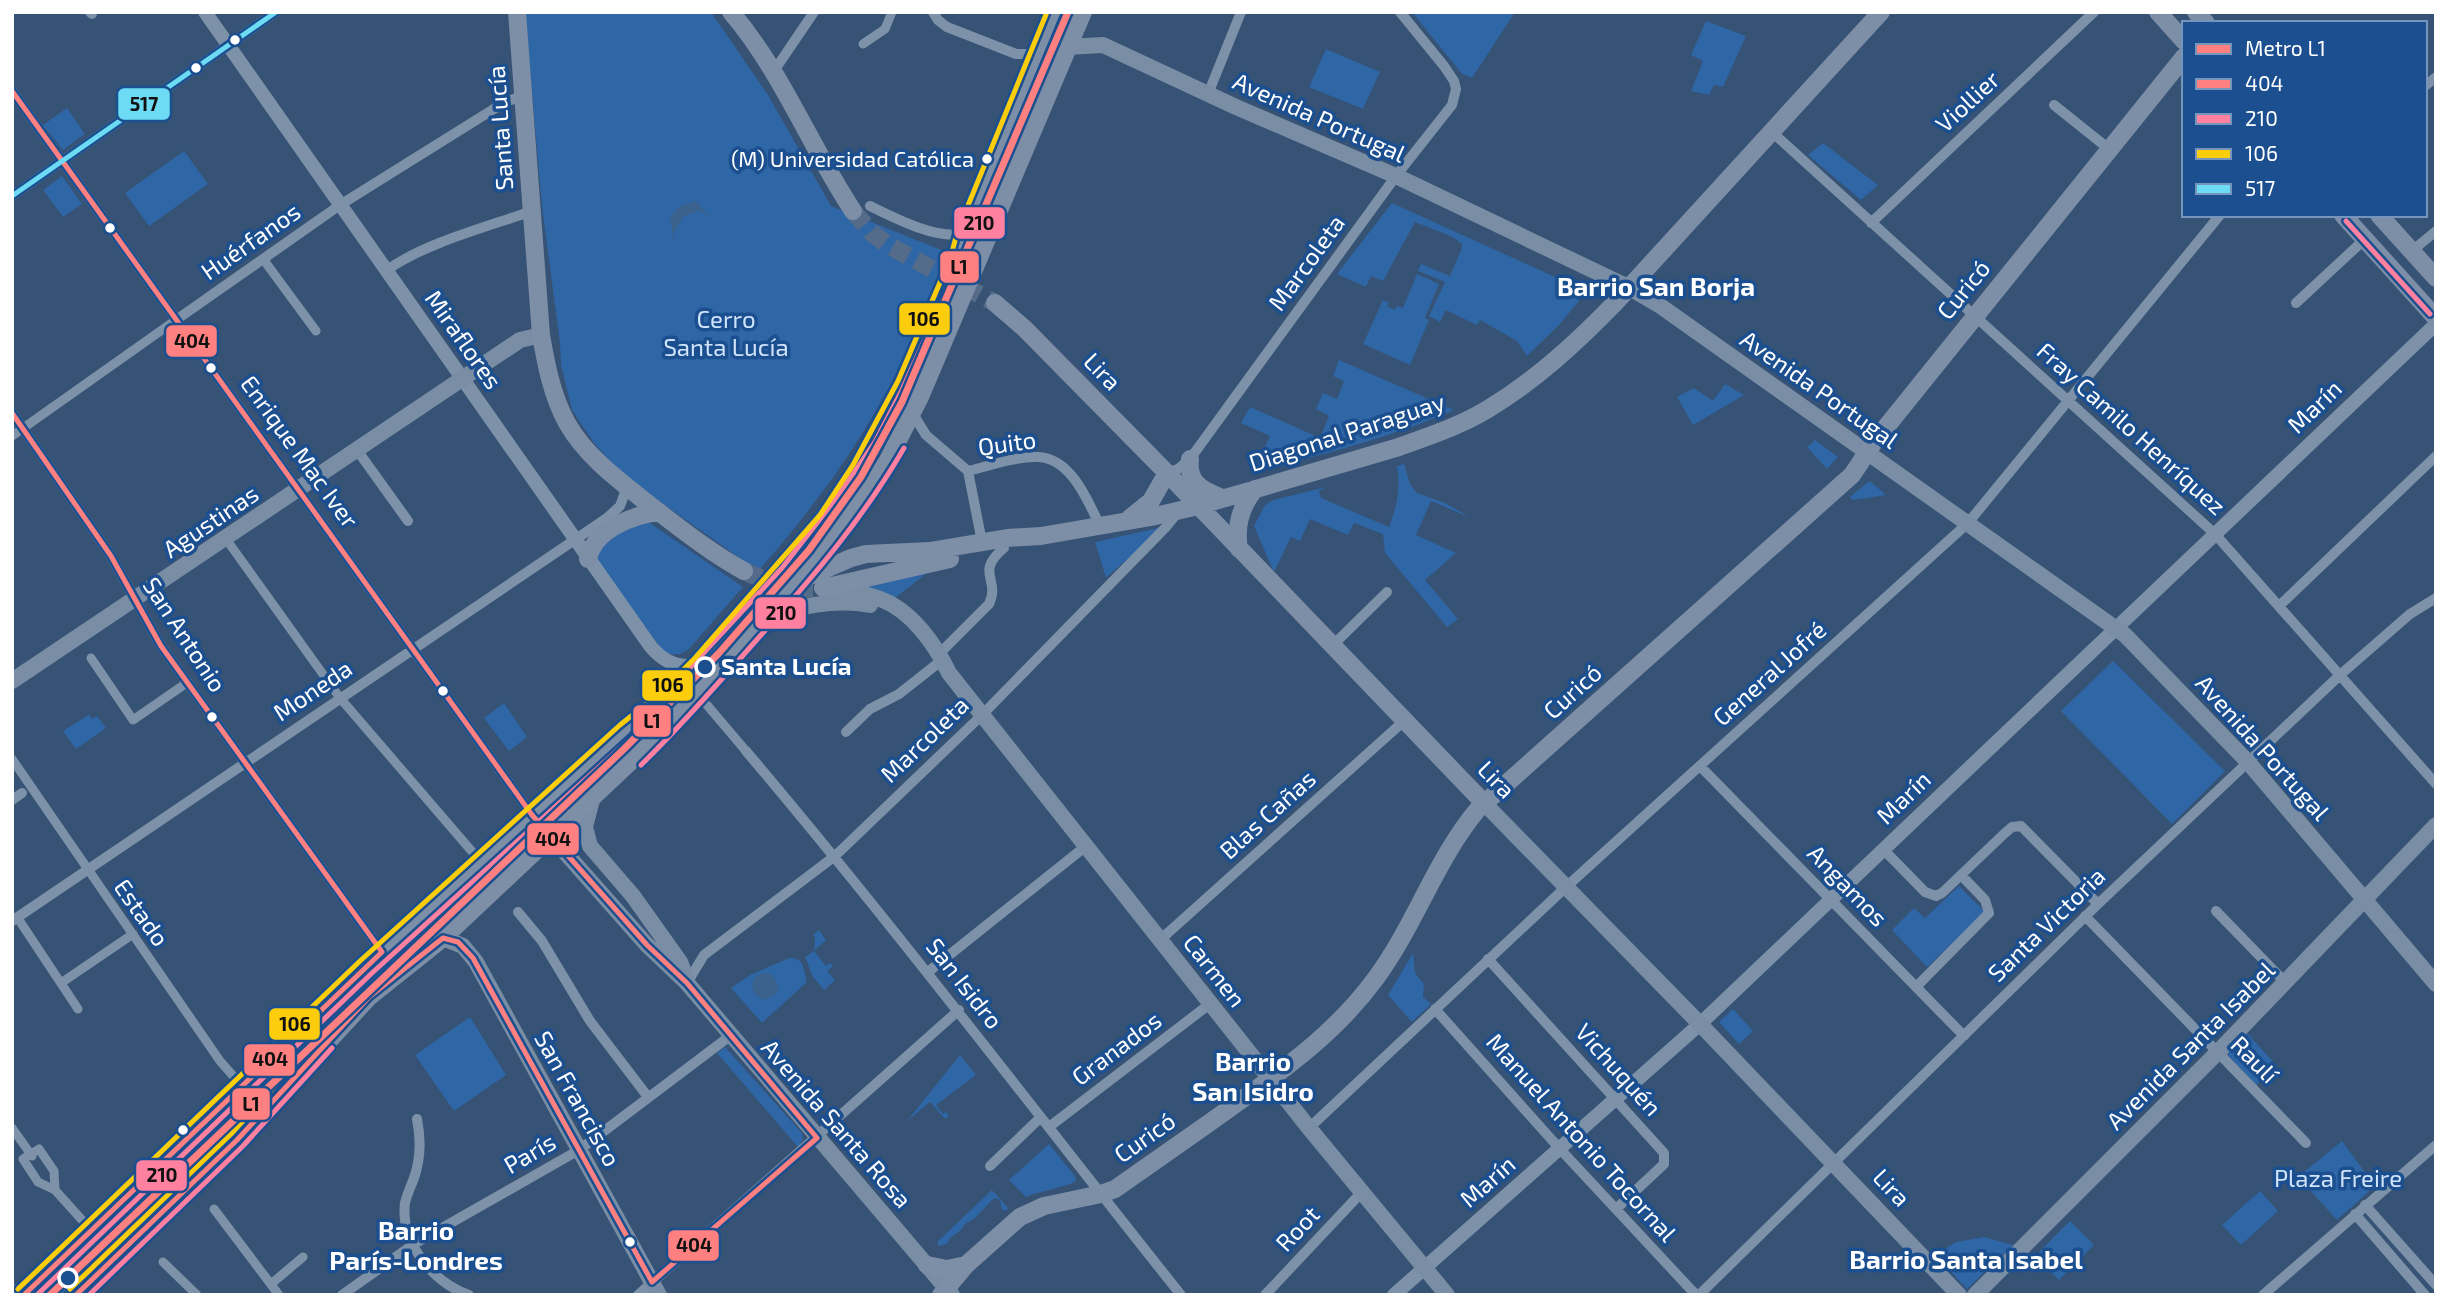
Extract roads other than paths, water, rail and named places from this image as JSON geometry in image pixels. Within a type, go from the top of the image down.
[{"type":"main road","name":"Santa Lucía","points":[[517,12],[541,335],[550,379],[567,424],[591,455],[628,487],[695,540],[744,572]]},
{"type":"main road","points":[[731,12],[774,71],[816,149],[861,208]]},
{"type":"main road","points":[[24,1295],[382,952],[626,731],[666,700],[827,520],[861,470],[906,385],[1057,12]]},
{"type":"main road","points":[[76,1295],[237,1140],[369,997],[443,938],[664,730],[797,582],[861,502],[913,414],[1083,12]]},
{"type":"main road","name":"Diagonal Paraguay","points":[[797,582],[859,555],[920,552],[1041,536],[1198,506],[1409,443],[1488,409],[1530,382],[1571,348],[1630,288],[1881,12]]},
{"type":"main road","points":[[2158,12],[2182,39]]},
{"type":"main road","name":"Avenida Portugal","points":[[1040,54],[1067,47],[1103,45],[1396,176],[1630,288],[1659,305],[2115,627],[2248,762],[2436,984]]},
{"type":"main road","name":"Curicó","points":[[947,1293],[966,1265],[1020,1217],[1044,1206],[1115,1189],[1271,1080],[1326,1035],[1376,978],[1463,829],[1484,803],[1846,482],[1874,442],[2182,59]]},
{"type":"main road","points":[[2345,217],[2436,318]]},
{"type":"main road","points":[[2381,217],[2436,278]]},
{"type":"main road","name":"Lira","points":[[995,303],[1025,329],[1167,473],[1959,1295]]},
{"type":"main road","name":"Agustinas","points":[[12,681],[520,340],[541,335]]},
{"type":"main road","points":[[1190,459],[1190,471],[1196,485],[1223,498]]},
{"type":"main road","points":[[1124,522],[1151,501],[1167,473]]},
{"type":"main road","points":[[1239,549],[1238,521],[1255,489]]},
{"type":"main road","points":[[588,559],[593,544],[601,536],[631,518],[659,512]]},
{"type":"main road","name":"Diagonal Paraguay","points":[[823,588],[892,570],[1004,548],[1041,536]]},
{"type":"main road","name":"Carmen","points":[[823,588],[870,595],[890,603],[912,620],[941,664]]},
{"type":"main road","name":"Carmen","points":[[765,618],[818,605],[843,603],[871,606],[899,620],[941,664],[1361,1193],[1447,1295]]},
{"type":"main road","name":"Avenida Santa Rosa","points":[[592,800],[585,827],[588,842],[633,896],[680,962],[687,983]]},
{"type":"main road","name":"Enrique Mac Iver","points":[[532,816],[551,836]]},
{"type":"main road","name":"Avenida Santa Isabel","points":[[1975,1295],[2217,1053],[2436,825]]},
{"type":"main road","name":"Avenida Santa Rosa","points":[[551,836],[647,945],[687,983],[927,1265],[947,1293]]},
{"type":"main road","name":"San Francisco","points":[[443,938],[458,942],[474,958],[656,1289]]},
{"type":"main road","points":[[242,1086],[266,1110]]},
{"type":"main road","points":[[1083,1198],[1089,1189],[1090,1179]]},
{"type":"main road","points":[[927,1265],[947,1269],[966,1265]]},
{"type":"street","name":"Miraflores","points":[[205,12],[574,540],[657,654],[679,666],[701,664]]},
{"type":"street","points":[[12,196],[276,12]]},
{"type":"street","points":[[774,71],[814,12]]},
{"type":"street","points":[[863,44],[885,29],[892,12]]},
{"type":"street","points":[[933,12],[947,27],[1016,54],[1040,54]]},
{"type":"street","points":[[1208,94],[1241,12]]},
{"type":"street","name":"Marcoleta","points":[[1167,473],[1178,469],[1190,459],[1396,176],[1452,105],[1456,89],[1454,81],[1400,12]]},
{"type":"street","name":"Viollier","points":[[1871,223],[2094,12]]},
{"type":"street","name":"Enrique Mac Iver","points":[[12,92],[532,816]]},
{"type":"street","name":"Huérfanos","points":[[12,436],[340,205],[499,106],[523,96]]},
{"type":"street","points":[[2054,105],[2109,149]]},
{"type":"street","name":"Fray Camilo Henríquez","points":[[1772,132],[2215,534],[2436,784]]},
{"type":"street","points":[[861,208],[942,234],[957,236],[966,233]]},
{"type":"street","points":[[387,271],[405,258],[431,247],[532,211]]},
{"type":"street","name":"General Jofré","points":[[1309,1128],[1566,887],[1969,523],[2218,217]]},
{"type":"street","points":[[2412,251],[2436,231]]},
{"type":"street","points":[[2295,303],[2365,239]]},
{"type":"street","points":[[263,259],[316,331]]},
{"type":"street","name":"Marín","points":[[1394,1295],[1700,1024],[2436,324]]},
{"type":"street","name":"San Antonio","points":[[12,413],[95,531],[161,646],[245,763],[382,952],[395,962],[409,965]]},
{"type":"street","points":[[913,414],[926,435],[968,471],[982,542]]},
{"type":"street","points":[[357,450],[408,521]]},
{"type":"street","points":[[2279,606],[2436,456]]},
{"type":"street","name":"Quito","points":[[968,471],[1028,457],[1051,460],[1080,487],[1100,526]]},
{"type":"street","name":"Moneda","points":[[14,916],[88,870],[574,540],[614,512],[620,506],[628,487]]},
{"type":"street","name":"Marcoleta","points":[[687,983],[704,955],[835,856],[982,715],[1165,528],[1178,510]]},
{"type":"street","points":[[226,539],[340,698],[481,862]]},
{"type":"street","points":[[846,732],[870,709],[899,694],[941,664],[989,604],[992,594],[988,567],[994,556],[1004,548]]},
{"type":"street","points":[[1332,646],[1387,592]]},
{"type":"street","name":"Santa Victoria","points":[[1698,1295],[1835,1164],[2085,916],[2340,675],[2410,614],[2436,598]]},
{"type":"street","points":[[91,659],[134,720],[188,682]]},
{"type":"street","name":"San Isidro","points":[[707,705],[835,856],[959,1010],[1181,1295]]},
{"type":"street","name":"Blas Cañas","points":[[1160,940],[1404,721]]},
{"type":"street","name":"Estado","points":[[12,759],[220,1061],[242,1086]]},
{"type":"street","name":"Angamos","points":[[1700,766],[1964,1036]]},
{"type":"street","points":[[1883,849],[1928,895],[1933,896],[1942,893],[2012,827],[2021,826],[2098,904]]},
{"type":"street","points":[[928,972],[1086,845]]},
{"type":"street","points":[[1916,987],[1989,913],[1985,900],[1961,875]]},
{"type":"street","points":[[2216,911],[2286,982]]},
{"type":"street","points":[[518,912],[542,941],[590,1021],[648,1097]]},
{"type":"street","points":[[14,916],[78,1009]]},
{"type":"street","name":"Raulí","points":[[2085,916],[2306,1143]]},
{"type":"street","points":[[61,983],[133,934]]},
{"type":"street","name":"Vichuquén","points":[[1488,959],[1663,1151],[1666,1159],[1661,1168],[1615,1209]]},
{"type":"street","name":"Granados","points":[[1049,1127],[1211,1003]]},
{"type":"street","name":"Manuel Antonio Tocornal","points":[[1435,1009],[1615,1209],[1698,1295]]},
{"type":"street","points":[[638,1295],[656,1289],[959,1010]]},
{"type":"street","name":"París","points":[[342,1295],[414,1244],[579,1150],[730,1036]]},
{"type":"street","points":[[990,1166],[1041,1117]]},
{"type":"street","points":[[417,1119],[419,1155],[408,1192],[405,1214],[408,1230],[414,1244],[437,1277],[452,1288],[469,1295]]},
{"type":"street","points":[[12,1128],[31,1155]]},
{"type":"street","points":[[2263,1295],[2436,1144]]},
{"type":"street","points":[[55,1190],[54,1171],[38,1149],[23,1159],[38,1182],[55,1190],[91,1230]]},
{"type":"street","name":"Root","points":[[1265,1295],[1361,1193]]},
{"type":"street","points":[[2365,1205],[2436,1285]]},
{"type":"street","points":[[214,1209],[279,1295]]},
{"type":"street","points":[[2355,1214],[2425,1295]]},
{"type":"street","points":[[271,1284],[303,1257]]},
{"type":"street","points":[[163,1262],[197,1295]]},
{"type":"street","points":[[12,1288],[17,1295]]},
{"type":"tunnel","points":[[853,211],[871,232],[886,244],[995,303]]},
{"type":"tunnel","points":[[744,571],[782,585],[823,588]]},
{"type":"metro line","name":"L1","points":[[50,1295],[624,749],[719,653],[809,550],[861,477],[902,402],[1068,12]]},
{"type":"place","name":"(M) Universidad Católica","points":[[987,159]]},
{"type":"place","name":"Santa Lucía","points":[[705,667]]},
{"type":"district","name":"Barrio San Borja","points":[[1656,287]]},
{"type":"district","name":"Barrio San Isidro","points":[[1253,1077]]},
{"type":"district","name":"Barrio París-Londres","points":[[416,1246]]},
{"type":"district","name":"Barrio Santa Isabel","points":[[1966,1260]]},
{"type":"park label","name":"Cerro Santa Lucía","points":[[726,334]]},
{"type":"park label","name":"Plaza Freire","points":[[2338,1179]]}]
